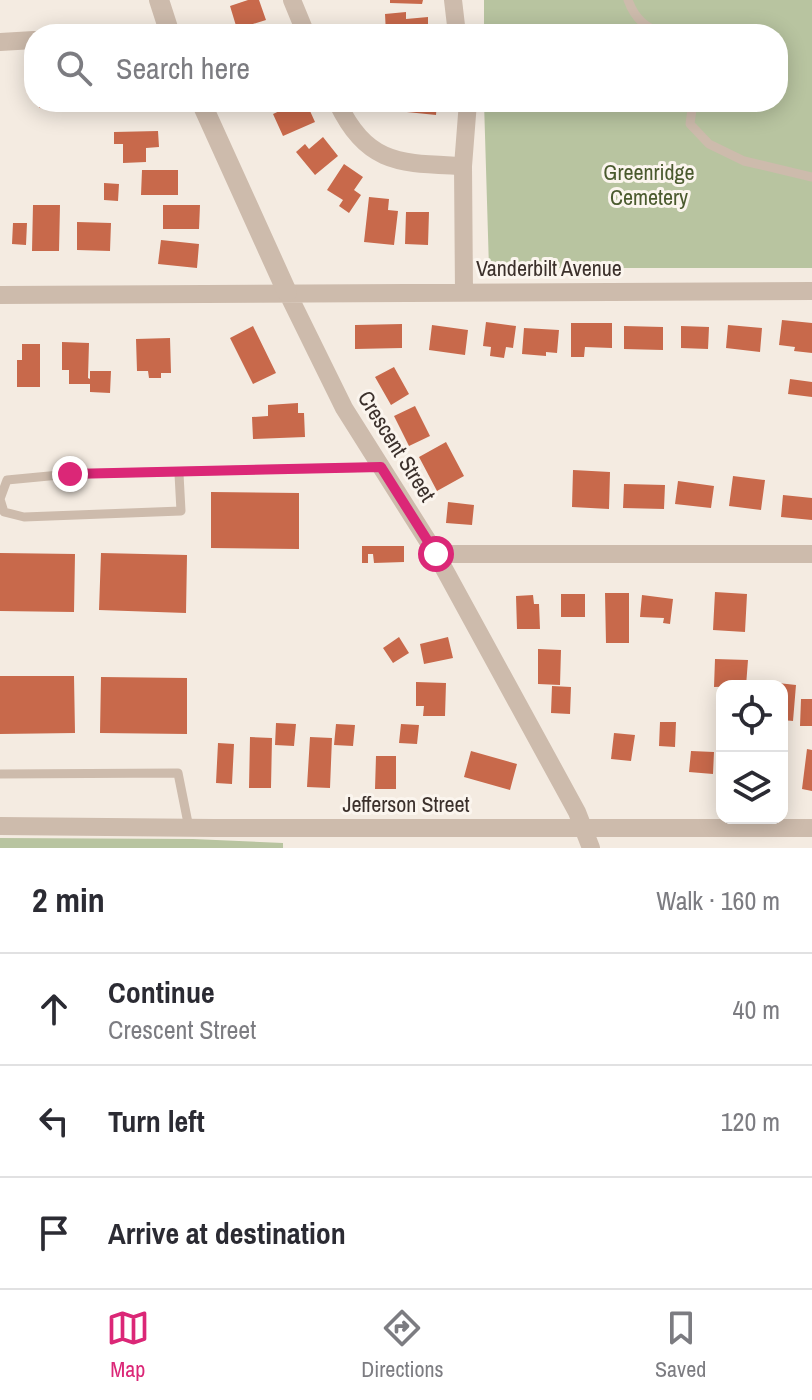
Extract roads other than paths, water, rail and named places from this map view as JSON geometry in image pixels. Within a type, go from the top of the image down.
[{"type":"street","points":[[159,0],[167,24]]},
{"type":"street","points":[[292,0],[302,24]]},
{"type":"street","points":[[453,0],[456,24]]},
{"type":"street","points":[[0,42],[24,41]]},
{"type":"street","name":"Crescent Street","points":[[206,112],[287,292],[344,408],[436,554],[585,827],[591,848]]},
{"type":"street","points":[[344,112],[362,138],[381,156],[409,164],[463,166]]},
{"type":"street","points":[[464,292],[463,166],[467,112]]},
{"type":"street","name":"Vanderbilt Avenue","points":[[0,295],[812,291]]},
{"type":"street","points":[[436,554],[812,554]]},
{"type":"street","name":"Jefferson Street","points":[[0,826],[812,828]]},
{"type":"street","points":[[214,828],[215,848]]},
{"type":"lane","points":[[628,0],[634,15],[644,24]]},
{"type":"lane","points":[[692,112],[690,124],[709,144],[744,161],[812,177]]},
{"type":"lane","points":[[179,474],[181,511],[24,517],[4,512],[0,499],[7,480],[70,474],[179,474],[251,469],[381,467]]},
{"type":"lane","points":[[0,774],[178,773],[189,828]]},
{"type":"park label","name":"Greenridge Cemetery","points":[[649,184]]}]
